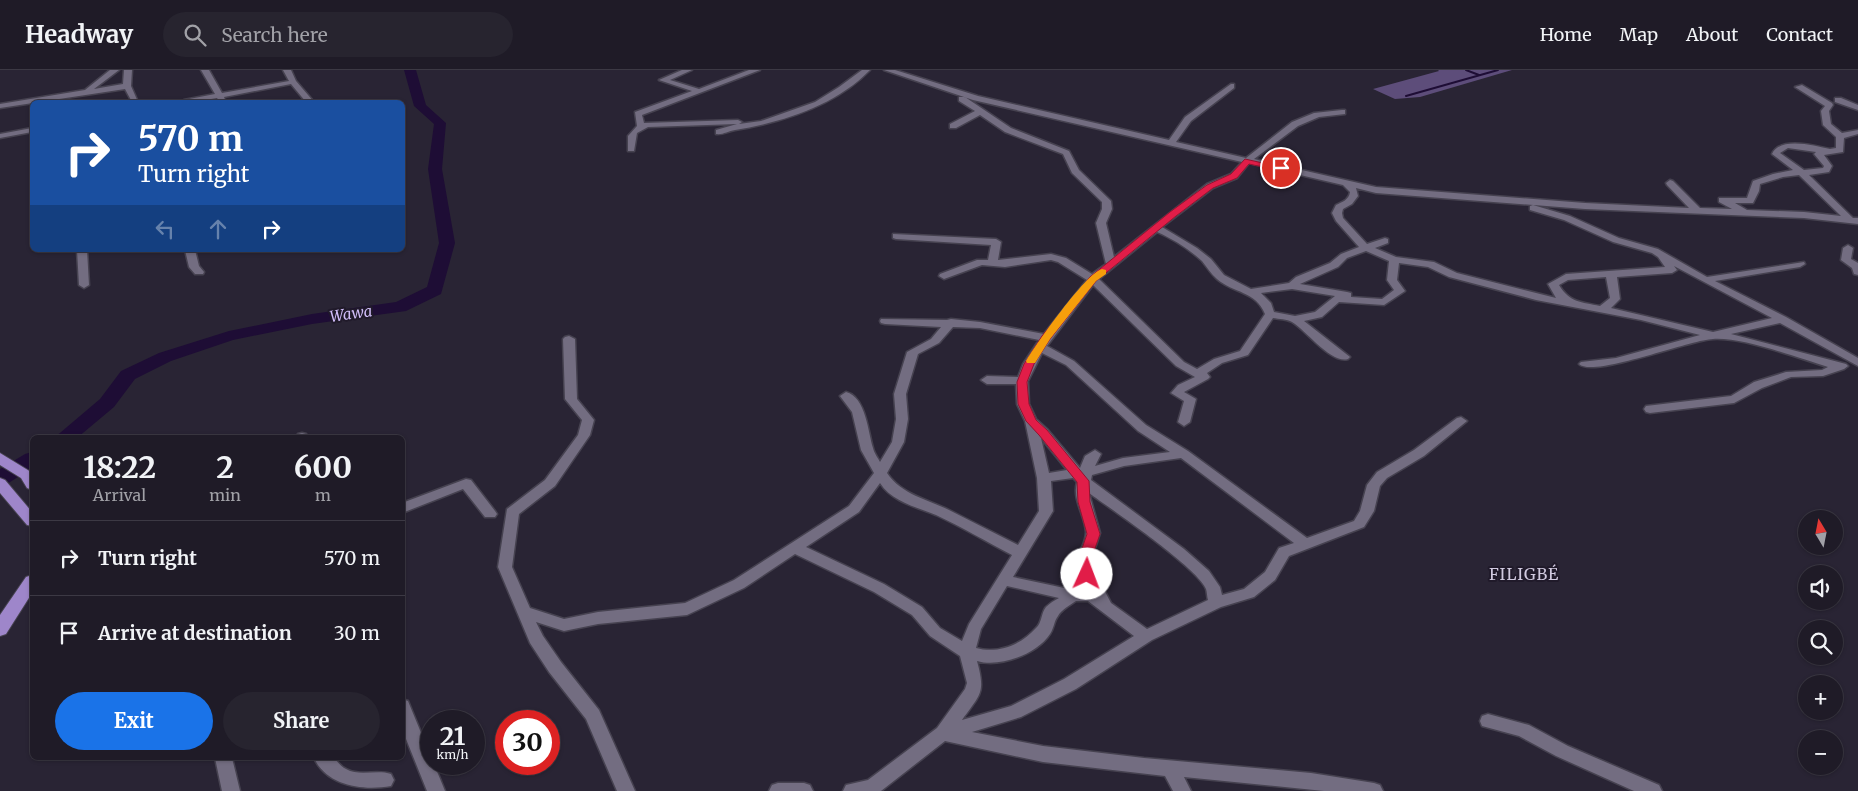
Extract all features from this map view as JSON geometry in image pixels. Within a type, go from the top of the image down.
[{"type":"main road","points":[[0,458],[24,476]]},
{"type":"main road","points":[[2,486],[30,519]]},
{"type":"main road","points":[[0,629],[30,584]]},
{"type":"street","points":[[83,92],[115,70]]},
{"type":"street","points":[[128,70],[127,86],[135,100]]},
{"type":"street","points":[[205,70],[221,99],[293,82]]},
{"type":"street","points":[[287,70],[293,82],[308,100]]},
{"type":"street","points":[[688,70],[663,80],[699,91]]},
{"type":"street","points":[[641,127],[638,114],[756,70]]},
{"type":"street","points":[[719,132],[729,128],[762,123],[818,104],[842,89],[866,70]]},
{"type":"street","points":[[888,70],[976,98],[1376,190],[1512,202],[1699,212],[1804,215],[1854,221]]},
{"type":"street","points":[[36,100],[127,86]]},
{"type":"street","points":[[1172,142],[1188,119],[1231,86]]},
{"type":"street","points":[[1746,213],[1722,200],[1750,201],[1755,191],[1756,183],[1784,174],[1826,170],[1828,166],[1818,154],[1840,150],[1840,136],[1828,125],[1825,111],[1829,105],[1799,87]]},
{"type":"street","points":[[948,90],[1008,130],[1036,142],[1059,148],[1066,153],[1075,171],[1106,201],[1107,209],[1100,223],[1111,265]]},
{"type":"street","points":[[1838,100],[1858,108]]},
{"type":"street","points":[[0,106],[30,101]]},
{"type":"street","points":[[953,126],[981,111]]},
{"type":"street","points":[[852,791],[872,787],[944,733],[973,691],[975,683],[967,652],[974,628],[1019,552],[1046,511],[1044,478],[1031,421],[1024,404],[1022,382],[1029,364],[1043,342],[1093,279],[1210,186],[1234,176],[1247,161],[1295,124],[1317,115],[1342,112]]},
{"type":"street","points":[[631,149],[631,136],[641,127],[647,125],[718,121],[751,124]]},
{"type":"street","points":[[0,136],[30,130]]},
{"type":"street","points":[[1840,136],[1858,132]]},
{"type":"street","points":[[1833,152],[1788,146],[1777,151],[1776,154],[1802,173],[1854,221]]},
{"type":"street","points":[[1670,183],[1699,212]]},
{"type":"street","points":[[1347,184],[1354,191],[1354,196],[1349,202],[1339,207],[1337,212],[1339,219],[1360,240],[1364,247],[1394,260],[1430,264],[1454,275],[1536,297],[1603,309],[1716,336],[1742,339],[1840,367]]},
{"type":"street","points":[[1512,202],[1567,218],[1616,240],[1655,251],[1705,280],[1782,319],[1857,362]]},
{"type":"street","points":[[1529,203],[1541,210]]},
{"type":"street","points":[[1156,228],[1172,234],[1204,258],[1219,276],[1226,281],[1254,292],[1268,306],[1270,314],[1244,353],[1218,362],[1200,372],[1204,377]]},
{"type":"street","points":[[896,236],[996,242],[992,264]]},
{"type":"street","points":[[1292,286],[1300,279],[1334,264],[1344,256],[1364,247],[1385,241]]},
{"type":"street","points":[[1848,248],[1846,260],[1857,267],[1858,272]]},
{"type":"street","points":[[1571,303],[1561,297],[1553,284],[1566,276],[1672,270],[1670,265],[1655,251]]},
{"type":"street","points":[[82,252],[84,285]]},
{"type":"street","points":[[190,252],[194,267],[199,272]]},
{"type":"street","points":[[944,276],[981,262],[1005,264],[1051,257],[1062,260],[1093,279],[1180,364],[1204,377]]},
{"type":"street","points":[[1270,314],[1295,319],[1318,314],[1336,299],[1384,302],[1400,291],[1392,280],[1394,260]]},
{"type":"street","points":[[1705,280],[1800,264]]},
{"type":"street","points":[[1603,309],[1614,299],[1611,274]]},
{"type":"street","points":[[1254,292],[1292,286],[1333,292],[1369,301]]},
{"type":"street","points":[[1295,319],[1335,352],[1344,357]]},
{"type":"street","points":[[1585,364],[1618,361],[1656,349],[1782,319]]},
{"type":"street","points":[[885,321],[951,322],[980,325],[1043,342],[1070,363],[1142,428],[1183,454],[1304,543]]},
{"type":"street","points":[[525,612],[564,625],[598,618],[687,609],[739,584],[854,509],[880,474],[898,442],[902,419],[900,394],[914,352],[935,341],[951,322]]},
{"type":"street","points":[[570,339],[571,399],[588,420],[584,435],[550,483],[512,512],[505,567],[536,639],[555,667],[593,715],[626,791]]},
{"type":"street","points":[[1650,409],[1734,399],[1758,385],[1790,374],[1823,373],[1857,362]]},
{"type":"street","points":[[1184,422],[1190,399],[1177,393],[1180,388],[1197,382],[1204,377]]},
{"type":"street","points":[[987,380],[1022,382]]},
{"type":"street","points":[[846,396],[858,411],[867,450],[880,474],[888,484],[908,499],[941,512],[1019,552]]},
{"type":"street","points":[[1031,421],[1082,475],[1204,575],[1213,587],[1216,603]]},
{"type":"street","points":[[944,733],[1015,712],[1070,684],[1146,636],[1216,603],[1249,593],[1270,576],[1284,552],[1359,524],[1367,511],[1374,485],[1382,475],[1419,453],[1461,421]]},
{"type":"street","points":[[1095,454],[1090,459],[1082,475],[1084,502],[1093,534],[1083,563],[1087,574],[1106,607]]},
{"type":"street","points":[[1044,478],[1082,475],[1123,462],[1183,454]]},
{"type":"street","points":[[405,507],[466,483],[490,514]]},
{"type":"street","points":[[793,547],[887,593],[917,611],[935,632],[967,652],[985,657],[1007,655],[1026,646],[1044,632],[1052,612],[1073,595],[1087,574]]},
{"type":"street","points":[[1004,580],[1073,595],[1091,596],[1146,636]]},
{"type":"street","points":[[405,714],[436,791]]},
{"type":"street","points":[[1488,721],[1523,730],[1562,752],[1653,791]]},
{"type":"street","points":[[944,733],[1043,754],[1171,769],[1311,781],[1374,791]]},
{"type":"street","points":[[224,760],[231,791]]},
{"type":"street","points":[[325,760],[340,776],[361,781],[385,780]]},
{"type":"street","points":[[1171,769],[1182,791]]},
{"type":"street","points":[[778,791],[804,791]]},
{"type":"shaded area","points":[[1438,70],[1512,70],[1420,97],[1395,99],[1373,89]]},
{"type":"waterway","name":"Wawa","points":[[68,435],[107,403],[128,375],[165,357],[229,336],[312,319],[400,307],[435,290],[447,243],[435,169],[440,123],[420,106],[410,70]]},
{"type":"waterway","points":[[1466,70],[1479,75]]},
{"type":"waterway","points":[[1406,96],[1498,70]]},
{"type":"waterway","name":"Wawa","points":[[0,479],[30,460]]},
{"type":"slow traffic","points":[[1031,361],[1045,338],[1093,279],[1102,272]]},
{"type":"district","name":"FILIGBÉ","points":[[1524,574]]},
{"type":"route","points":[[1087,574],[1083,563],[1093,534],[1084,502],[1083,481],[1043,432],[1031,421],[1024,404],[1022,382],[1029,364],[1045,338],[1093,279],[1173,214],[1210,186],[1234,176],[1247,161],[1281,168]]}]
